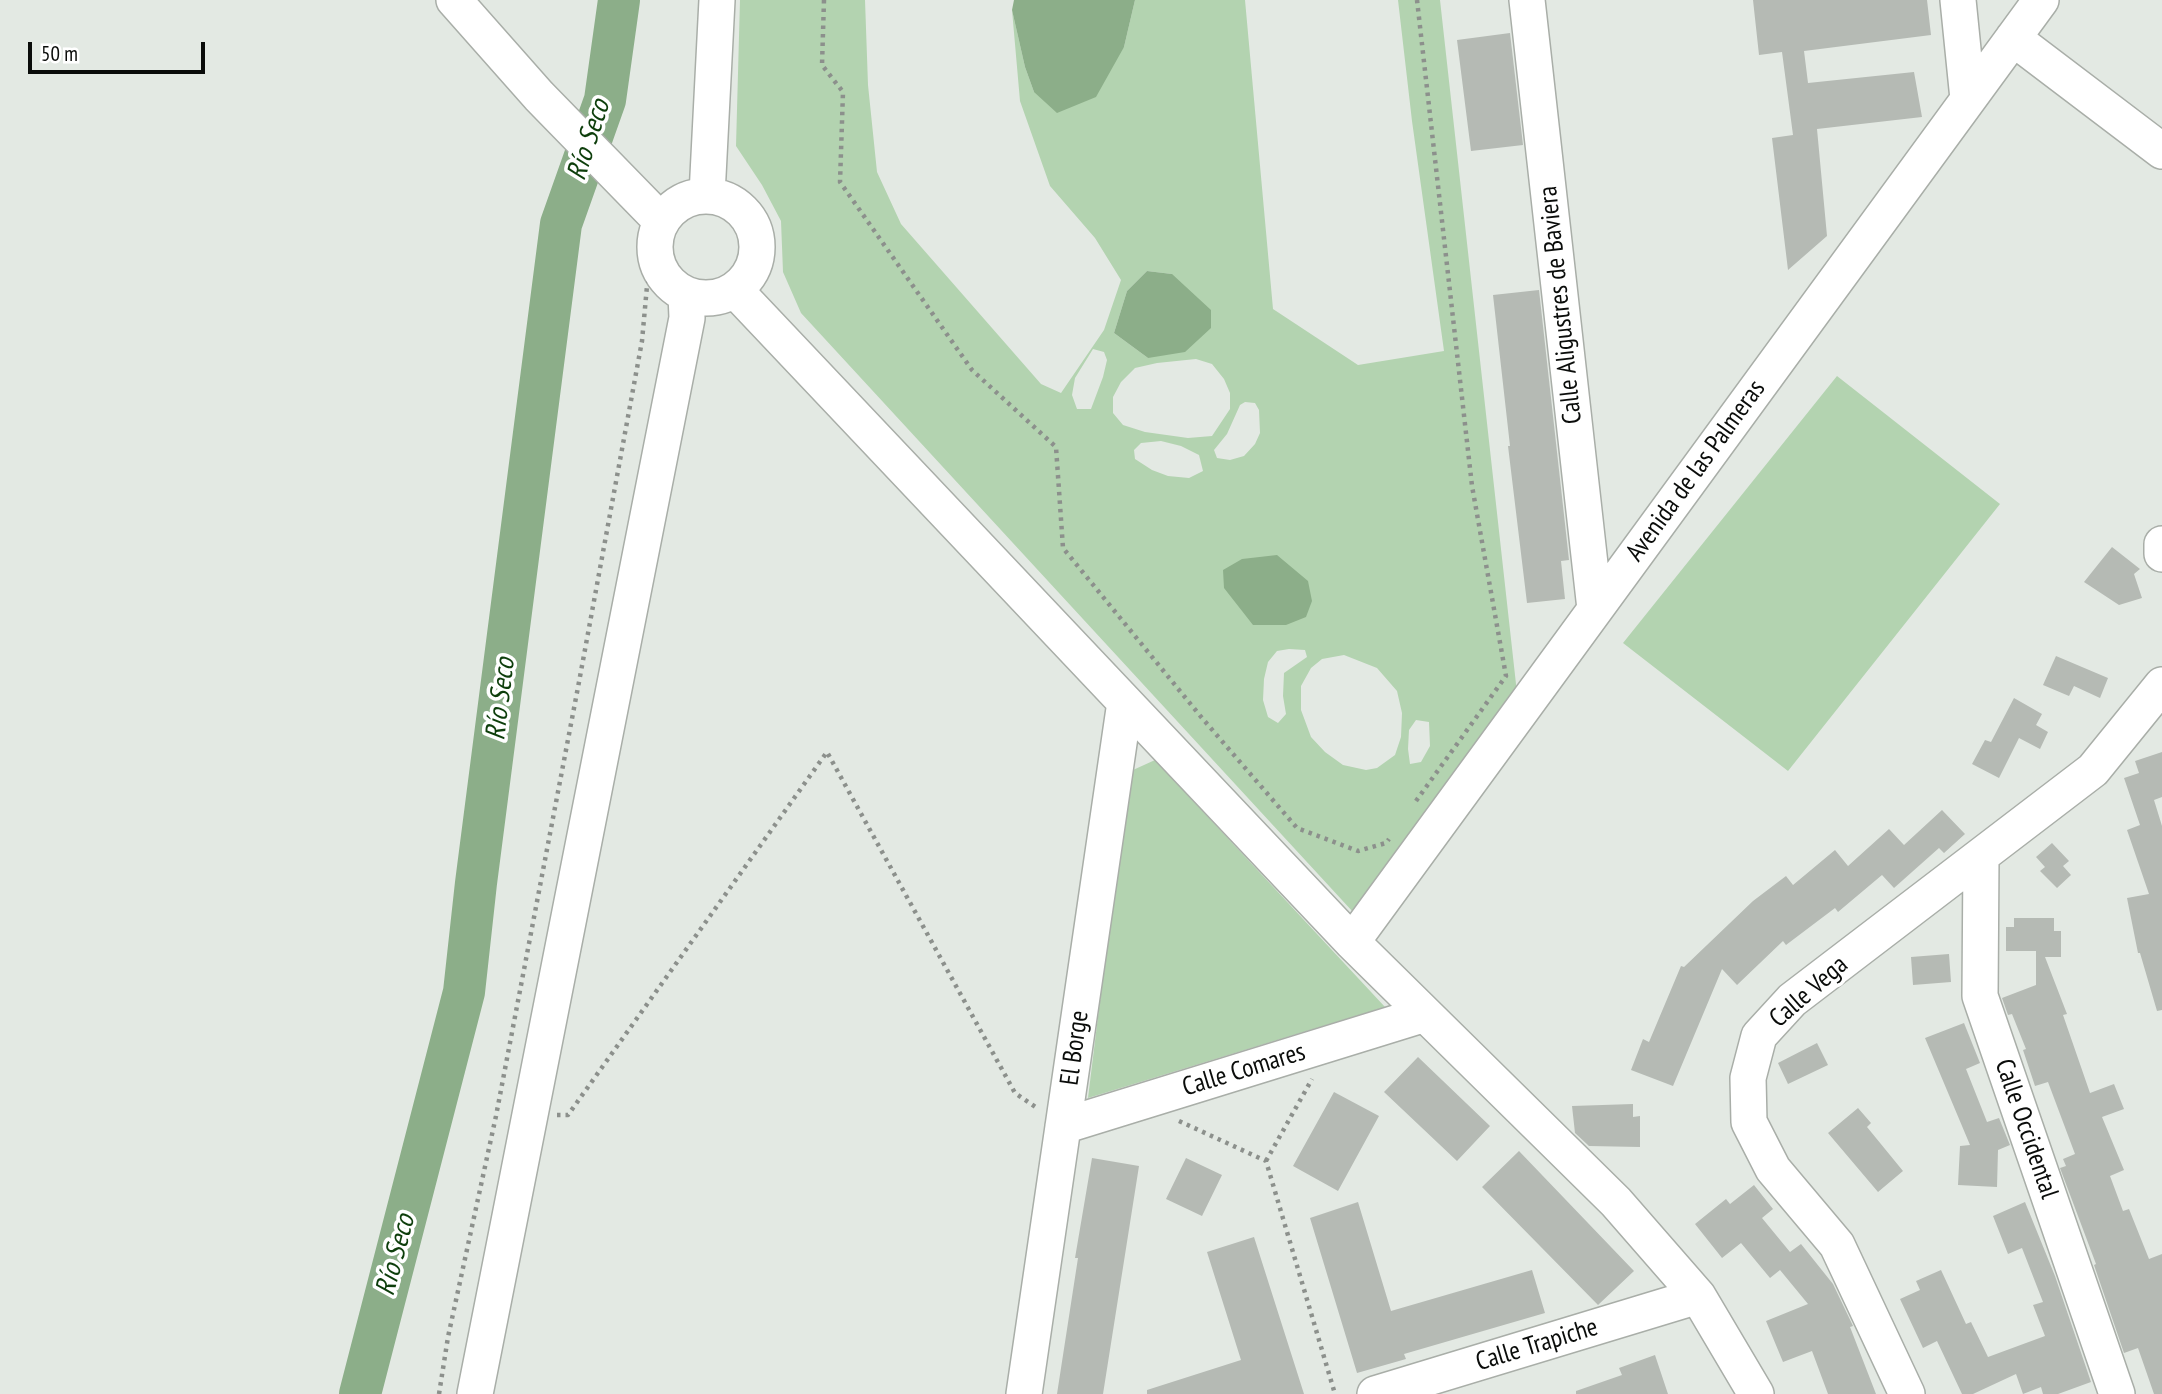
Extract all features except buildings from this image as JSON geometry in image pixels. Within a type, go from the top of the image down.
[{"type":"street","points":[[454,0],[539,96],[650,209],[657,263],[670,285],[685,294],[715,298],[735,290],[752,271],[758,245],[750,220],[732,202],[707,195],[650,209]]},
{"type":"street","points":[[707,195],[717,0]]},
{"type":"street","name":"Calle Aligustres de Baviera","points":[[1527,0],[1595,609]]},
{"type":"street","points":[[1958,0],[1968,99]]},
{"type":"street","name":"Avenida de las Palmeras","points":[[1352,942],[2041,0]]},
{"type":"street","points":[[2013,38],[2162,151]]},
{"type":"street","points":[[735,290],[1352,942],[1616,1202],[1698,1296],[1756,1394]]},
{"type":"street","points":[[475,1394],[687,318],[685,294]]},
{"type":"street","points":[[2162,544],[2162,554]]},
{"type":"street","name":"Calle Vega","points":[[1907,1394],[1837,1245],[1773,1169],[1749,1122],[1748,1078],[1759,1035],[1792,1000],[2093,771],[2162,685]]},
{"type":"street","name":"El Borge","points":[[1024,1394],[1125,702]]},
{"type":"street","name":"Calle Occidental","points":[[1981,857],[1980,996],[2117,1394]]},
{"type":"street","name":"Calle Comares","points":[[1063,1126],[1425,1014]]},
{"type":"street","name":"Calle Trapiche","points":[[1375,1394],[1698,1296]]},
{"type":"path","points":[[824,0],[822,65],[843,92],[840,182],[972,370],[1056,447],[1063,548],[1202,718],[1297,828],[1358,851],[1386,842],[1394,831]]},
{"type":"path","points":[[1410,809],[1506,676],[1472,486],[1417,0]]},
{"type":"path","points":[[439,1394],[448,1337],[496,1116],[579,682],[642,341],[647,286],[657,263]]},
{"type":"path","points":[[532,1114],[568,1115],[827,752],[1015,1093],[1063,1126]]},
{"type":"path","points":[[1333,1043],[1266,1161],[1335,1394]]},
{"type":"path","points":[[1140,1102],[1266,1161]]},
{"type":"shaded area","points":[[740,0],[865,0],[868,85],[877,172],[901,224],[1041,384],[1061,393],[1104,330],[1121,280],[1095,238],[1050,186],[1020,101],[1012,10],[1025,67],[1034,92],[1124,47],[1135,0],[1245,0],[1273,309],[1358,365],[1444,351],[1398,0],[1440,0],[1517,693],[1353,912],[801,313],[783,272],[781,221],[762,185],[736,146]],"holes":[[[1147,271],[1172,274],[1148,358],[1114,333],[1127,291]],[[1093,349],[1104,352],[1107,360],[1091,409],[1077,409],[1072,395],[1075,378]],[[1196,359],[1212,364],[1224,379],[1230,393],[1230,409],[1212,436],[1188,438],[1145,432],[1123,425],[1113,413],[1113,397],[1121,382],[1135,368]],[[1245,402],[1255,403],[1259,410],[1260,433],[1255,444],[1244,456],[1230,460],[1217,458],[1214,450],[1227,434],[1240,405]],[[1161,441],[1181,446],[1199,455],[1203,471],[1189,478],[1168,476],[1135,459],[1134,450],[1141,443]],[[1289,649],[1305,650],[1307,657],[1284,673],[1283,696],[1286,714],[1278,723],[1268,717],[1263,700],[1268,662],[1277,651]],[[1344,655],[1377,668],[1397,691],[1402,713],[1401,737],[1395,755],[1377,768],[1366,770],[1343,765],[1325,752],[1311,737],[1301,710],[1301,686],[1311,668],[1322,659]],[[1416,720],[1429,722],[1430,746],[1421,762],[1410,764],[1409,730]]]},
{"type":"shaded area","points":[[1014,0],[1135,0],[1124,47],[1096,97],[1057,113],[1034,92],[1025,67],[1012,10]]},
{"type":"shaded area","points":[[1147,271],[1172,274],[1211,310],[1211,328],[1185,352],[1148,358],[1114,333],[1127,291]]},
{"type":"shaded area","points":[[1837,376],[2000,504],[1788,771],[1623,643]]},
{"type":"shaded area","points":[[1277,555],[1308,581],[1312,601],[1306,617],[1286,625],[1253,625],[1224,588],[1223,570],[1242,559]]},
{"type":"shaded area","points":[[1155,760],[1385,1007],[1088,1098],[1127,781],[1133,770]]},
{"type":"waterway","name":"Río Seco","points":[[360,1394],[464,992],[561,224],[605,100],[619,0]]}]
